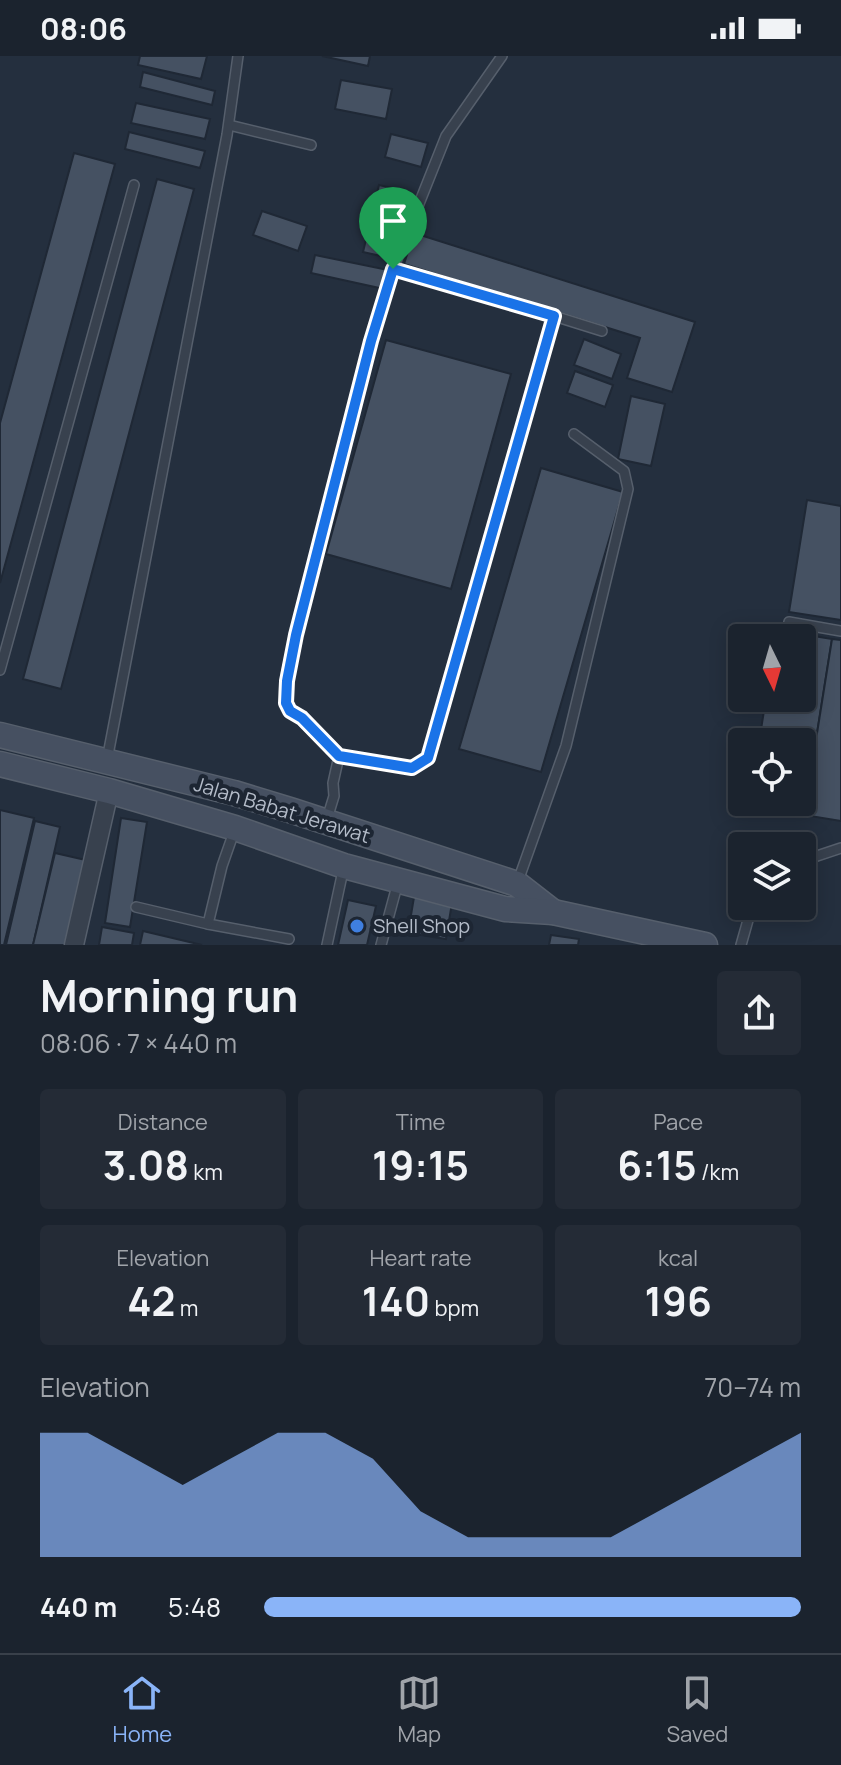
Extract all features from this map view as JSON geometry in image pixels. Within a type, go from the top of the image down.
[{"type":"main road","name":"Jalan Babat Jerawat","points":[[0,735],[109,752],[234,793],[521,875],[553,912]]},
{"type":"main road","name":"Jalan Babat Jerawat","points":[[0,764],[109,791],[235,828],[344,866],[399,878],[505,909],[553,912],[664,941],[705,945]]},
{"type":"street","points":[[74,945],[109,791]]},
{"type":"lane","points":[[109,752],[229,125],[238,56]]},
{"type":"lane","points":[[502,56],[446,136],[393,269],[359,387],[296,635],[286,703],[290,711],[302,718],[339,756],[412,768],[428,758],[554,316]]},
{"type":"lane","points":[[229,125],[311,145]]},
{"type":"lane","points":[[0,670],[134,185]]},
{"type":"lane","points":[[393,269],[602,331]]},
{"type":"lane","points":[[521,875],[566,746],[628,489],[624,471],[574,434]]},
{"type":"lane","points":[[789,622],[841,631]]},
{"type":"lane","points":[[327,818],[334,796],[333,783],[339,756]]},
{"type":"lane","points":[[208,924],[235,828]]},
{"type":"lane","points":[[816,856],[841,848]]},
{"type":"lane","points":[[327,945],[344,866]]},
{"type":"lane","points":[[381,945],[399,878]]},
{"type":"lane","points":[[136,907],[289,939]]},
{"type":"lane","points":[[741,945],[749,920]]},
{"type":"building","points":[[140,56],[207,56],[201,79],[138,65]]},
{"type":"building","points":[[322,56],[370,56],[368,66]]},
{"type":"building","points":[[143,72],[215,91],[212,105],[140,87]]},
{"type":"building","points":[[341,80],[392,89],[386,119],[335,109]]},
{"type":"building","points":[[136,103],[210,119],[205,139],[131,123]]},
{"type":"building","points":[[129,132],[205,151],[200,168],[125,149]]},
{"type":"building","points":[[391,134],[428,143],[421,167],[385,157]]},
{"type":"building","points":[[74,153],[115,164],[0,583],[0,423]]},
{"type":"building","points":[[157,179],[194,189],[61,689],[23,679]]},
{"type":"building","points":[[379,185],[409,192],[394,259],[363,252]]},
{"type":"building","points":[[262,211],[307,226],[298,251],[253,235]]},
{"type":"building","points":[[414,233],[695,322],[672,392],[627,378],[640,338],[404,264]]},
{"type":"building","points":[[315,255],[388,270],[384,289],[311,273]]},
{"type":"building","points":[[584,339],[621,354],[612,379],[574,365]]},
{"type":"building","points":[[386,340],[511,374],[451,589],[326,554]]},
{"type":"building","points":[[575,371],[613,385],[605,407],[567,393]]},
{"type":"building","points":[[631,396],[665,404],[651,466],[618,459]]},
{"type":"building","points":[[541,468],[623,492],[541,772],[459,749]]},
{"type":"building","points":[[807,500],[841,506],[841,620],[789,612]]},
{"type":"building","points":[[816,636],[832,639],[816,740],[816,728],[761,728],[764,712],[816,712]]},
{"type":"building","points":[[832,639],[841,640],[841,821],[810,816],[816,816],[816,740]]},
{"type":"building","points":[[0,810],[34,818],[4,945],[0,945]]},
{"type":"building","points":[[121,818],[147,822],[130,927],[105,923]]},
{"type":"building","points":[[35,821],[60,827],[33,945],[6,945]]},
{"type":"building","points":[[55,853],[90,861],[70,945],[33,945]]},
{"type":"building","points":[[415,891],[453,897],[446,939],[408,933]]},
{"type":"building","name":"Shell Shop","points":[[348,900],[376,906],[367,945],[338,945]]},
{"type":"building","points":[[102,927],[134,933],[132,945],[99,945]]},
{"type":"building","points":[[143,931],[202,945],[140,945]]},
{"type":"building","points":[[551,935],[579,939],[578,945],[549,945]]},
{"type":"place","name":"Shell Shop","points":[[357,926]]},
{"type":"route","points":[[393,269],[554,316],[428,758],[412,768],[339,756],[302,718],[290,711],[286,703],[296,635],[371,341],[393,269]]}]
